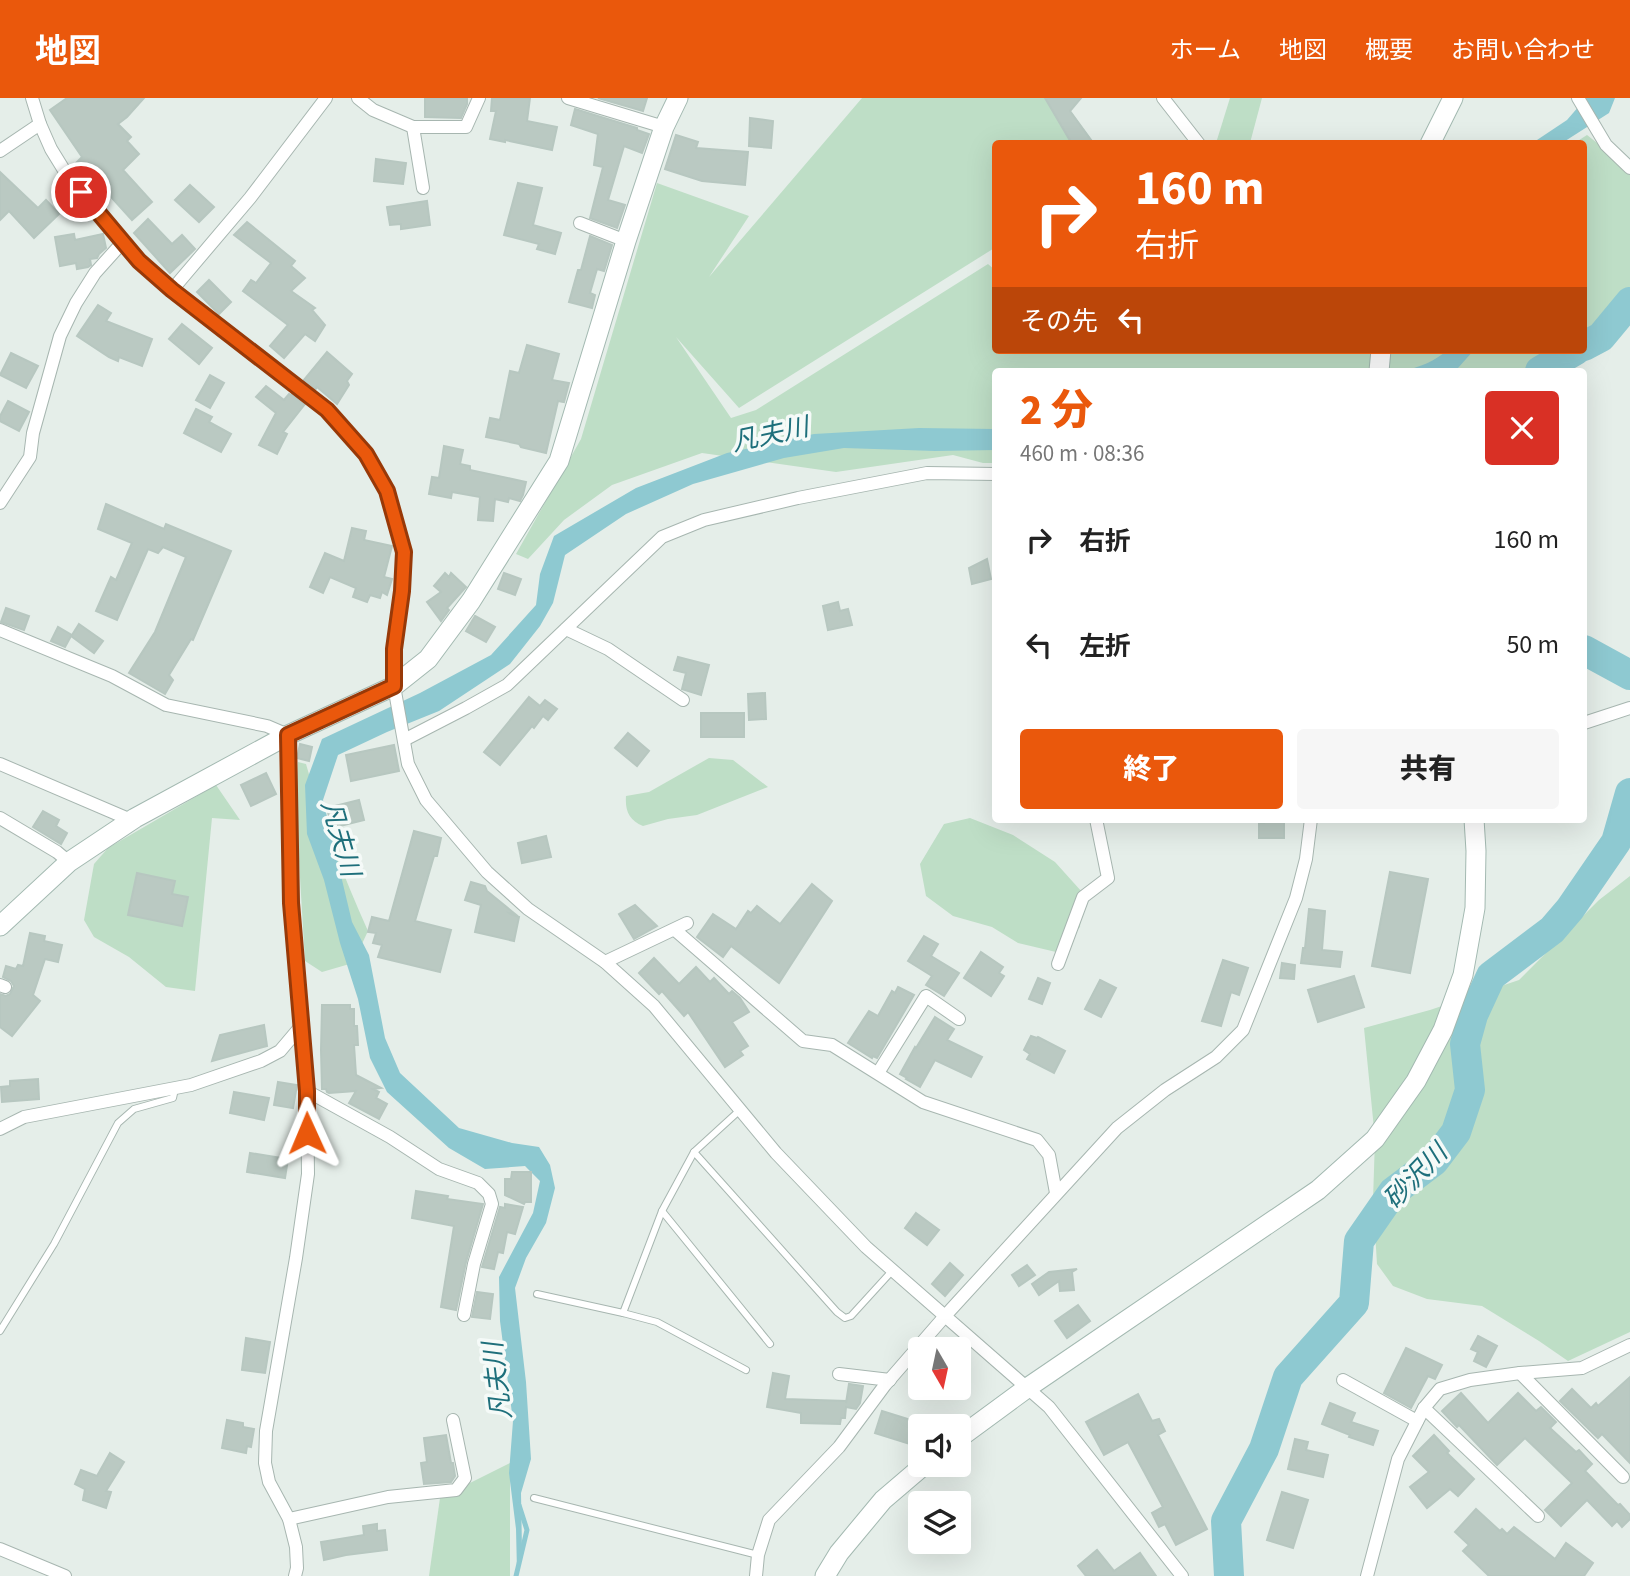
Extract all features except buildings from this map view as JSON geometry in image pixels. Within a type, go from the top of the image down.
[{"type":"street","points":[[32,98],[51,149],[67,175],[122,243],[172,290],[327,410],[366,454],[387,491],[404,552],[394,649],[394,686],[408,764],[426,800],[488,872],[528,909],[605,962],[654,1006],[776,1153],[866,1247],[1049,1407],[1182,1576]]},
{"type":"street","points":[[172,290],[250,198],[326,98]]},
{"type":"street","points":[[358,98],[373,110],[413,127],[467,127],[480,98]]},
{"type":"street","points":[[568,98],[664,127]]},
{"type":"street","points":[[0,926],[69,862],[131,820],[288,735],[394,686],[428,659],[471,601],[559,461],[626,241],[664,127],[678,98]]},
{"type":"street","points":[[1163,98],[1196,140]]},
{"type":"street","points":[[1432,140],[1454,98]]},
{"type":"street","points":[[1578,99],[1606,145],[1630,168]]},
{"type":"street","points":[[0,150],[40,124]]},
{"type":"street","points":[[413,127],[423,188]]},
{"type":"street","points":[[580,223],[626,241]]},
{"type":"street","points":[[0,503],[30,457],[33,433],[60,336],[95,273],[122,243]]},
{"type":"street","points":[[404,740],[507,685],[662,537],[704,520],[798,498],[927,473],[992,474]]},
{"type":"street","points":[[566,629],[608,649],[683,700]]},
{"type":"street","points":[[0,630],[112,676],[166,705],[267,726],[288,735]]},
{"type":"street","points":[[1587,722],[1630,708]]},
{"type":"street","points":[[288,735],[291,903],[307,1091],[308,1174],[266,1431],[265,1463],[269,1482],[289,1519],[296,1547],[295,1576]]},
{"type":"street","points":[[0,764],[131,820]]},
{"type":"street","points":[[0,818],[69,862]]},
{"type":"street","points":[[1058,964],[1083,897],[1108,878],[1097,823]]},
{"type":"street","points":[[756,1576],[758,1555],[769,1520],[839,1447],[890,1380],[945,1316],[1117,1128],[1165,1090],[1216,1056],[1243,1030],[1296,898],[1306,859],[1310,823]]},
{"type":"street","points":[[971,1429],[1027,1388],[1318,1190],[1375,1139],[1416,1081],[1443,1030],[1463,975],[1475,908],[1474,823]]},
{"type":"street","points":[[605,962],[681,927],[803,1041],[832,1045],[923,1101],[1037,1140],[1049,1155],[1056,1193]]},
{"type":"street","points":[[878,1073],[926,996],[958,1018]]},
{"type":"street","points":[[0,1129],[24,1117],[191,1085],[261,1061],[280,1051],[302,1025]]},
{"type":"street","points":[[307,1091],[390,1137],[439,1169],[478,1182],[489,1194],[492,1204],[474,1264],[464,1314]]},
{"type":"street","points":[[1367,1576],[1398,1459],[1424,1408],[1440,1389],[1470,1380],[1582,1368],[1630,1346]]},
{"type":"street","points":[[1520,1373],[1623,1477]]},
{"type":"street","points":[[839,1374],[890,1380]]},
{"type":"street","points":[[1343,1380],[1417,1421]]},
{"type":"street","points":[[1424,1408],[1538,1516]]},
{"type":"street","points":[[289,1519],[388,1497],[456,1490],[465,1478],[453,1420]]},
{"type":"street","points":[[825,1576],[838,1553],[883,1500],[910,1477]]},
{"type":"street","points":[[0,1549],[65,1576]]},
{"type":"lane","points":[[0,1331],[54,1244],[118,1123],[134,1109],[173,1098],[176,1088]]},
{"type":"lane","points":[[623,1313],[662,1211],[694,1152],[740,1110]]},
{"type":"lane","points":[[694,1152],[836,1312],[845,1318],[851,1316],[893,1270]]},
{"type":"lane","points":[[662,1211],[770,1344]]},
{"type":"lane","points":[[537,1294],[657,1322],[746,1370]]},
{"type":"lane","points":[[534,1498],[758,1555]]},
{"type":"green space","points":[[862,98],[1061,98],[1092,140],[992,140],[992,250],[739,408],[676,337],[731,418],[756,410],[988,264],[992,268],[992,354],[1581,354],[1572,368],[992,368],[992,463],[953,455],[836,472],[702,453],[612,485],[564,520],[528,559],[516,554],[581,439],[657,183],[749,216],[709,277]]},
{"type":"green space","points":[[1230,98],[1262,98],[1251,140],[1217,140]]},
{"type":"green space","points":[[1587,135],[1630,169],[1630,297],[1587,345],[1587,140],[1579,140]]},
{"type":"green space","points":[[709,758],[733,760],[768,787],[697,815],[643,826],[631,818],[627,811],[626,796],[649,792]]},
{"type":"green space","points":[[298,762],[306,764],[334,849],[368,931],[353,963],[322,972],[305,961],[296,811]]},
{"type":"green space","points":[[216,785],[240,820],[212,818],[195,991],[166,987],[129,957],[94,937],[84,920],[94,864],[108,848]]},
{"type":"green space","points":[[970,818],[1013,835],[1055,862],[1082,892],[1080,927],[1056,952],[1018,943],[992,927],[953,916],[926,896],[920,864],[944,824]]},
{"type":"green space","points":[[1630,876],[1630,1332],[1568,1361],[1482,1306],[1427,1299],[1393,1286],[1377,1264],[1373,1200],[1375,1139],[1364,1028],[1430,1010],[1519,980],[1599,900]]},
{"type":"green space","points":[[510,1463],[510,1576],[429,1576],[440,1498]]},
{"type":"water","points":[[1586,98],[1615,98],[1609,113],[1567,140],[1537,140],[1567,120]]},
{"type":"water","points":[[1442,354],[1470,354],[1458,368],[1413,368]]},
{"type":"water","points":[[919,428],[992,429],[992,450],[844,448],[784,458],[693,484],[626,514],[565,555],[553,603],[540,626],[510,664],[439,711],[338,755],[323,800],[352,922],[369,955],[385,1038],[400,1073],[459,1128],[512,1143],[539,1147],[550,1165],[555,1188],[546,1223],[526,1258],[515,1288],[526,1382],[531,1459],[521,1493],[522,1551],[517,1571],[516,1529],[509,1473],[513,1421],[500,1321],[499,1277],[533,1213],[540,1181],[525,1166],[485,1169],[449,1148],[387,1092],[370,1058],[358,999],[324,880],[307,834],[305,785],[322,739],[420,693],[491,655],[536,605],[540,574],[554,536],[636,488],[727,453],[814,434]]},
{"type":"waterway","name":"砂沢川","points":[[1587,344],[1601,337],[1630,302]]},
{"type":"waterway","name":"砂沢川","points":[[1545,368],[1569,354]]},
{"type":"waterway","name":"砂沢川","points":[[1587,652],[1630,675]]},
{"type":"waterway","name":"砂沢川","points":[[1229,1576],[1226,1521],[1264,1449],[1288,1377],[1354,1303],[1359,1241],[1393,1192],[1434,1161],[1456,1132],[1470,1090],[1465,1044],[1473,1015],[1491,976],[1552,930],[1570,909],[1616,842],[1630,793]]},
{"type":"waterway","name":"凡夫川","points":[[516,1576],[527,1530],[519,1505]]},
{"type":"route","points":[[81,192],[139,261],[172,290],[327,410],[366,454],[387,491],[404,552],[394,649],[394,686],[288,735],[291,903],[307,1091],[307,1133]]}]
